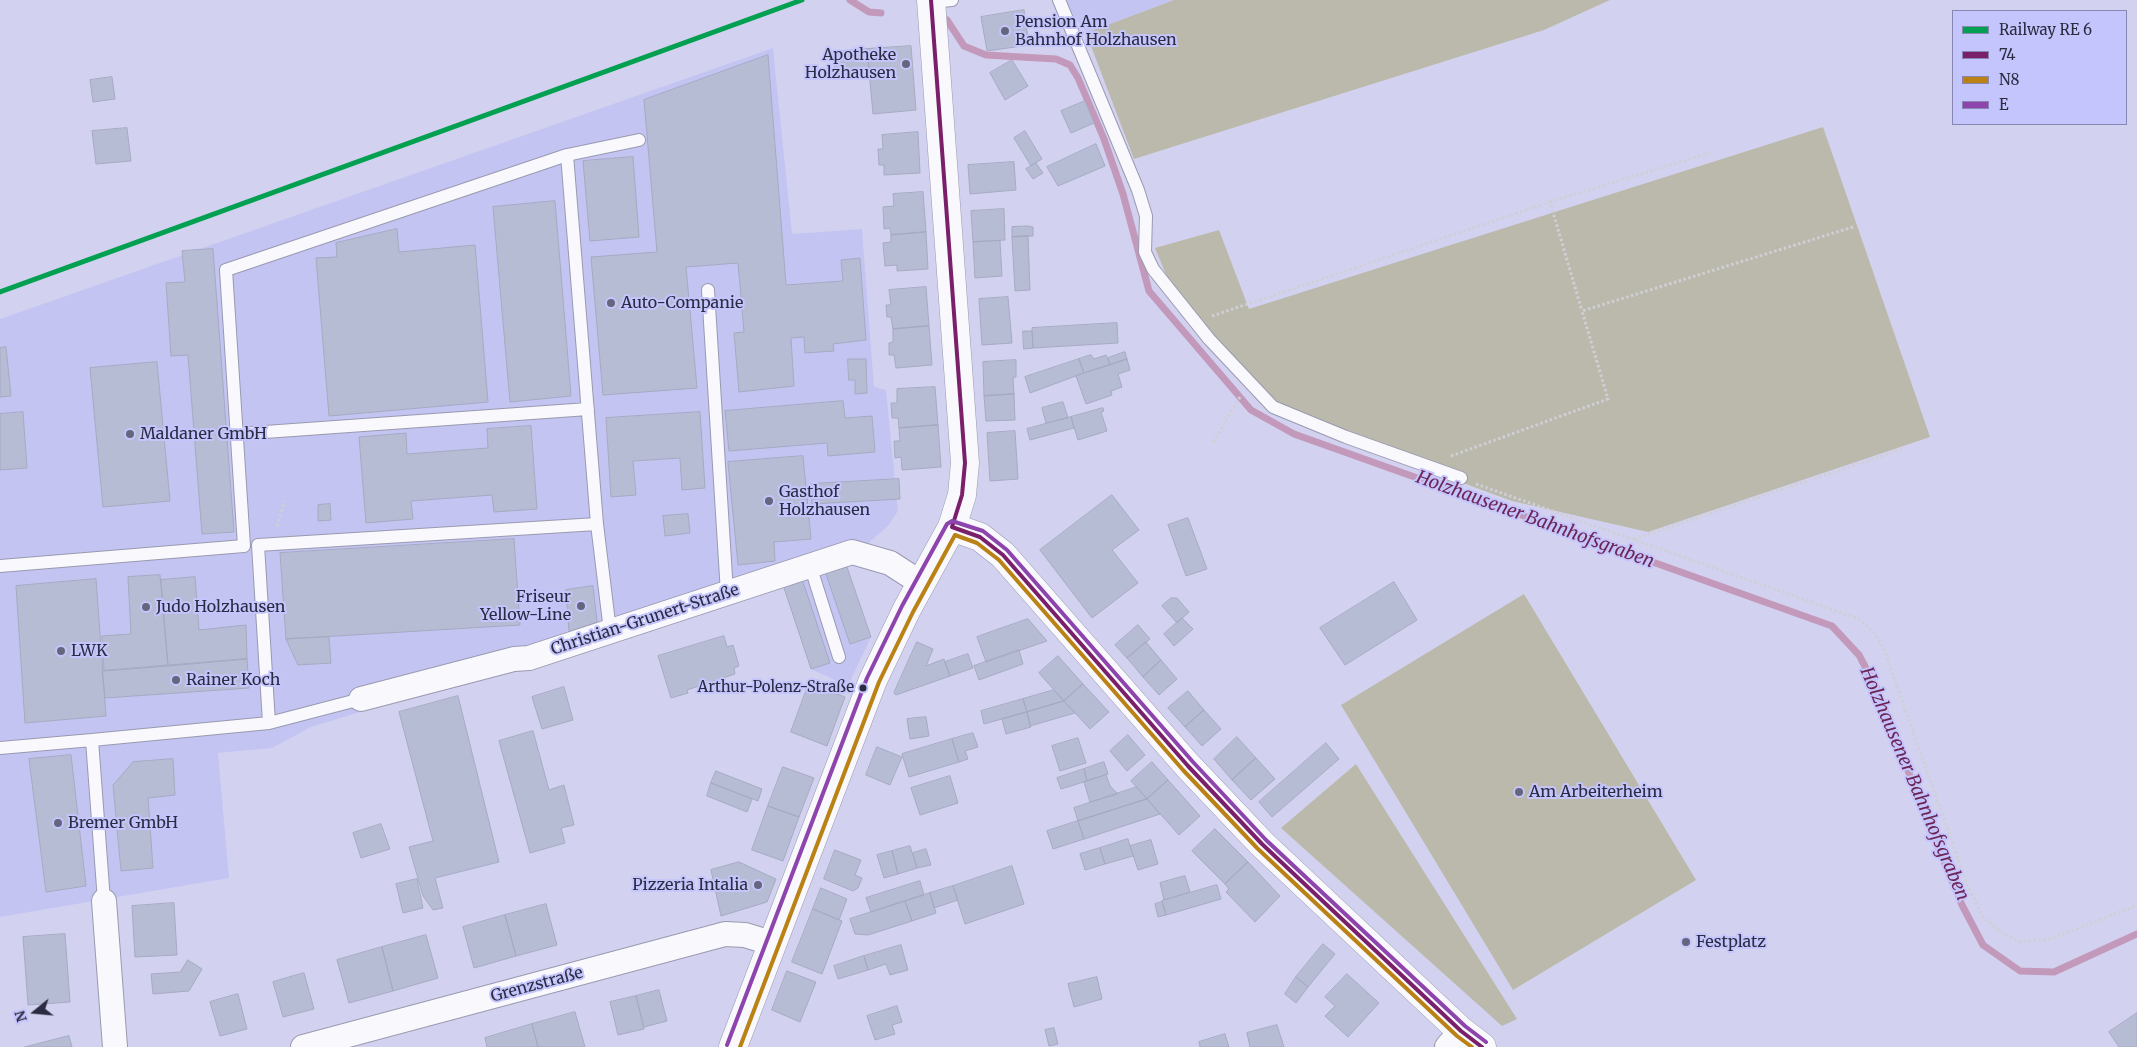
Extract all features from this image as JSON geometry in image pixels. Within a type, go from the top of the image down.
[{"type":"main road","points":[[733,1047],[872,680],[952,526],[962,495],[965,463],[938,1]]},
{"type":"main road","points":[[952,526],[980,537],[1003,555],[1188,766],[1262,844],[1454,1039],[1482,1047]]},
{"type":"street","name":"Christian-Grunert-Straße","points":[[361,699],[514,659],[529,658],[852,552],[890,564],[921,583]]},
{"type":"street","points":[[104,901],[115,1047]]},
{"type":"street","name":"Grenzstraße","points":[[303,1047],[724,934],[745,935],[771,943]]},
{"type":"lane","points":[[1059,0],[1138,190],[1146,216],[1145,252],[1153,269],[1195,322],[1273,407],[1346,437],[1461,478]]},
{"type":"lane","points":[[244,546],[226,270],[567,155],[638,140]]},
{"type":"lane","points":[[567,155],[597,524],[610,631]]},
{"type":"lane","points":[[708,290],[727,593]]},
{"type":"lane","points":[[236,434],[588,409]]},
{"type":"lane","points":[[0,566],[272,544],[597,524]]},
{"type":"lane","points":[[258,545],[269,723]]},
{"type":"lane","points":[[810,565],[840,658]]},
{"type":"lane","points":[[0,748],[269,723],[361,699]]},
{"type":"lane","points":[[92,740],[104,901]]},
{"type":"path","points":[[1195,322],[1550,202],[1709,152]]},
{"type":"path","points":[[1424,465],[1608,398],[1550,202]]},
{"type":"path","points":[[1582,311],[1853,227]]},
{"type":"path","points":[[1213,442],[1236,405]]},
{"type":"path","points":[[1633,539],[1903,449]]},
{"type":"path","points":[[1461,478],[1859,619],[1873,631],[1884,647],[1968,887],[1983,917],[1998,931],[2020,942],[2051,939],[2137,906]]},
{"type":"path","points":[[272,544],[285,501]]},
{"type":"shaded area","points":[[1063,0],[1174,0],[1086,33]]},
{"type":"shaded area","points":[[1174,0],[1610,0],[1544,30],[1134,159],[1086,33]]},
{"type":"shaded area","points":[[773,48],[792,234],[862,229],[874,387],[886,390],[898,511],[888,526],[851,558],[621,633],[311,727],[272,748],[218,753],[229,878],[0,917],[0,319]]},
{"type":"shaded area","points":[[1823,127],[1930,437],[1648,532],[1512,501],[1273,413],[1169,282],[1155,248],[1219,230],[1249,309]]},
{"type":"shaded area","points":[[846,564],[871,637],[848,686],[811,669],[783,585]]},
{"type":"shaded area","name":"Am Arbeiterheim","points":[[1524,594],[1696,880],[1513,990],[1341,705]]},
{"type":"shaded area","points":[[1356,764],[1517,1019],[1502,1026],[1281,828]]},
{"type":"building","name":"Pension Am Bahnhof Holzhausen","points":[[1024,10],[1029,45],[987,51],[981,17]]},
{"type":"building","points":[[911,46],[916,110],[873,114],[867,49]]},
{"type":"building","points":[[867,49],[870,74],[835,77],[833,52]]},
{"type":"building","points":[[768,55],[786,285],[843,281],[841,260],[860,258],[866,340],[833,344],[834,351],[805,353],[804,337],[791,338],[794,386],[739,392],[734,333],[744,332],[738,263],[686,267],[697,388],[603,395],[591,257],[657,252],[644,100]]},
{"type":"building","points":[[1012,60],[1028,86],[1005,100],[990,73]]},
{"type":"building","points":[[112,77],[115,99],[93,102],[90,80]]},
{"type":"building","points":[[1085,101],[1094,123],[1071,133],[1061,111]]},
{"type":"building","points":[[127,128],[131,161],[96,164],[92,131]]},
{"type":"building","points":[[1025,131],[1042,159],[1031,166],[1014,138]]},
{"type":"building","points":[[918,132],[920,173],[884,175],[884,165],[879,165],[878,149],[883,149],[882,135]]},
{"type":"building","points":[[1096,144],[1105,166],[1058,186],[1047,167]]},
{"type":"building","points":[[633,157],[639,237],[590,241],[583,161]]},
{"type":"building","points":[[1014,162],[1016,190],[970,194],[968,165]]},
{"type":"building","points":[[1036,163],[1043,173],[1033,179],[1026,169]]},
{"type":"building","points":[[923,192],[926,232],[891,235],[890,228],[884,229],[883,207],[894,206],[893,194]]},
{"type":"building","points":[[555,201],[571,396],[510,402],[493,207]]},
{"type":"building","points":[[1004,209],[1005,240],[973,242],[971,211]]},
{"type":"building","points":[[1012,227],[1033,227],[1033,236],[1012,237]]},
{"type":"building","points":[[397,229],[399,252],[475,245],[488,402],[329,416],[316,258],[337,257],[336,243]]},
{"type":"building","points":[[926,232],[928,269],[897,271],[897,265],[885,266],[883,243],[891,242],[891,235]]},
{"type":"building","points":[[1028,236],[1030,290],[1015,291],[1012,237]]},
{"type":"building","points":[[1000,241],[1002,276],[975,278],[973,242]]},
{"type":"building","points":[[213,249],[234,532],[202,534],[188,355],[171,356],[166,283],[185,282],[182,251]]},
{"type":"building","points":[[926,287],[929,326],[893,329],[891,317],[887,317],[886,305],[891,305],[889,290]]},
{"type":"building","points":[[1008,297],[1012,343],[982,345],[979,299]]},
{"type":"building","points":[[1117,323],[1118,343],[1033,348],[1032,328]]},
{"type":"building","points":[[929,326],[932,365],[896,368],[894,355],[889,355],[889,343],[893,342],[893,329]]},
{"type":"building","points":[[1023,331],[1032,331],[1033,348],[1024,349]]},
{"type":"building","points":[[6,347],[11,396],[0,397],[0,348]]},
{"type":"building","points":[[1125,352],[1127,359],[1110,365],[1108,358]]},
{"type":"building","points":[[1091,355],[1094,359],[1106,355],[1110,365],[1084,373],[1079,359]]},
{"type":"building","points":[[848,359],[866,359],[867,393],[855,394],[855,380],[849,380]]},
{"type":"building","points":[[1079,359],[1084,373],[1030,393],[1025,377]]},
{"type":"building","points":[[1127,359],[1130,370],[1118,374],[1122,387],[1111,391],[1112,395],[1086,404],[1076,376]]},
{"type":"building","points":[[1016,360],[1016,377],[1013,377],[1014,394],[984,396],[983,362]]},
{"type":"building","name":"Maldaner GmbH","points":[[157,362],[170,501],[103,507],[90,368]]},
{"type":"building","points":[[935,387],[938,425],[899,428],[898,418],[892,418],[891,403],[897,403],[897,389]]},
{"type":"building","points":[[1014,394],[1015,420],[986,421],[984,396]]},
{"type":"building","points":[[843,401],[845,418],[872,416],[875,452],[828,456],[827,443],[729,451],[725,411]]},
{"type":"building","points":[[1063,402],[1068,418],[1046,423],[1042,408]]},
{"type":"building","points":[[1103,408],[1104,411],[1101,412],[1107,431],[1078,440],[1071,417]]},
{"type":"building","points":[[23,412],[27,468],[0,470],[0,414]]},
{"type":"building","points":[[700,412],[705,488],[682,490],[680,458],[633,461],[636,495],[611,497],[606,418]]},
{"type":"building","points":[[1071,417],[1074,428],[1030,440],[1027,429]]},
{"type":"building","points":[[938,425],[941,467],[902,470],[901,457],[895,458],[894,441],[900,441],[899,428]]},
{"type":"building","points":[[531,426],[537,509],[494,512],[492,495],[411,501],[413,519],[366,523],[359,437],[406,433],[407,454],[488,448],[487,429]]},
{"type":"building","points":[[1015,431],[1018,479],[990,481],[987,433]]},
{"type":"building","name":"Gasthof Holzhausen","points":[[803,456],[811,539],[774,542],[775,561],[738,565],[728,462]]},
{"type":"building","points":[[899,479],[900,499],[812,504],[811,484]]},
{"type":"building","points":[[1112,495],[1139,530],[1112,550],[1138,583],[1092,618],[1040,550]]},
{"type":"building","points":[[330,504],[331,520],[318,521],[318,505]]},
{"type":"building","points":[[688,514],[690,533],[665,536],[663,516]]},
{"type":"building","points":[[1188,518],[1207,569],[1186,576],[1168,525]]},
{"type":"building","points":[[514,539],[520,625],[286,639],[280,553]]},
{"type":"building","points":[[846,564],[871,637],[850,644],[825,571]]},
{"type":"building","name":"Judo Holzhausen","points":[[160,575],[168,666],[104,671],[102,636],[131,634],[128,577]]},
{"type":"building","points":[[195,577],[199,630],[246,625],[247,659],[168,666],[161,580]]},
{"type":"building","name":"LWK","points":[[96,579],[106,716],[25,723],[16,586]]},
{"type":"building","points":[[802,579],[830,663],[811,669],[783,585]]},
{"type":"building","points":[[1394,582],[1417,620],[1345,665],[1320,628]]},
{"type":"building","name":"Friseur Yellow-Line","points":[[593,586],[597,622],[569,632],[566,590]]},
{"type":"building","points":[[1171,598],[1177,598],[1189,612],[1177,623],[1162,606]]},
{"type":"building","points":[[1182,618],[1193,629],[1174,646],[1164,634]]},
{"type":"building","points":[[1028,619],[1047,641],[986,662],[977,637]]},
{"type":"building","points":[[1138,625],[1150,639],[1127,658],[1115,645]]},
{"type":"building","points":[[724,636],[727,647],[733,645],[739,666],[734,668],[735,674],[687,690],[688,693],[671,698],[658,656]]},
{"type":"building","points":[[329,637],[331,663],[298,665],[286,639]]},
{"type":"building","points":[[917,642],[933,649],[926,666],[944,659],[950,676],[896,695],[894,693]]},
{"type":"building","points":[[1146,642],[1161,660],[1143,677],[1127,658]]},
{"type":"building","points":[[1019,650],[1023,664],[979,680],[974,666]]},
{"type":"building","points":[[968,654],[973,668],[950,676],[945,662]]},
{"type":"building","points":[[1058,656],[1083,684],[1064,701],[1039,673]]},
{"type":"building","name":"Rainer Koch","points":[[247,659],[249,688],[105,698],[102,671]]},
{"type":"building","points":[[1161,660],[1177,679],[1159,695],[1143,677]]},
{"type":"building","points":[[809,683],[845,697],[827,746],[791,732]]},
{"type":"building","points":[[1083,684],[1109,712],[1090,729],[1064,701]]},
{"type":"building","points":[[564,687],[573,720],[542,729],[532,697]]},
{"type":"building","points":[[1054,690],[1064,701],[1027,712],[1023,699]]},
{"type":"building","points":[[1188,691],[1204,710],[1185,727],[1168,708]]},
{"type":"building","points":[[458,696],[499,862],[435,878],[443,908],[433,910],[423,896],[409,847],[433,841],[399,712]]},
{"type":"building","points":[[1023,699],[1027,712],[984,724],[981,711]]},
{"type":"building","points":[[1064,701],[1075,713],[1030,726],[1027,712]]},
{"type":"building","points":[[1204,710],[1221,729],[1202,746],[1185,727]]},
{"type":"building","points":[[1027,712],[1031,727],[1006,734],[1002,719]]},
{"type":"building","points":[[926,717],[929,736],[910,739],[907,719]]},
{"type":"building","points":[[533,731],[549,790],[564,785],[574,825],[561,828],[565,843],[530,853],[499,741]]},
{"type":"building","points":[[973,733],[978,747],[965,751],[968,759],[959,762],[952,739]]},
{"type":"building","points":[[1128,735],[1145,755],[1127,771],[1110,751]]},
{"type":"building","points":[[1237,737],[1256,758],[1232,780],[1214,759]]},
{"type":"building","points":[[1078,738],[1086,763],[1060,771],[1052,746]]},
{"type":"building","points":[[952,739],[959,762],[909,777],[902,754]]},
{"type":"building","points":[[1326,743],[1339,759],[1272,817],[1259,802]]},
{"type":"building","points":[[877,747],[902,757],[890,785],[866,775]]},
{"type":"building","name":"Bremer GmbH","points":[[71,755],[86,886],[46,892],[29,759]]},
{"type":"building","points":[[1256,758],[1275,779],[1251,800],[1232,780]]},
{"type":"building","points":[[173,759],[175,795],[148,798],[153,868],[121,871],[113,785],[133,762]]},
{"type":"building","points":[[1104,762],[1108,774],[1087,781],[1084,769]]},
{"type":"building","points":[[1152,762],[1168,780],[1147,799],[1131,781]]},
{"type":"building","points":[[783,767],[814,778],[799,817],[768,806]]},
{"type":"building","points":[[1084,769],[1087,781],[1061,789],[1057,778]]},
{"type":"building","points":[[716,771],[762,789],[758,801],[711,783]]},
{"type":"building","points":[[1106,775],[1110,786],[1118,794],[1090,802],[1084,782]]},
{"type":"building","points":[[950,776],[958,803],[920,815],[911,788]]},
{"type":"building","points":[[1168,780],[1200,816],[1179,835],[1147,799]]},
{"type":"building","points":[[711,783],[752,799],[747,812],[707,796]]},
{"type":"building","points":[[1137,787],[1147,799],[1078,821],[1074,808]]},
{"type":"building","points":[[1147,799],[1160,814],[1084,839],[1078,821]]},
{"type":"building","points":[[768,806],[799,817],[783,861],[752,850]]},
{"type":"building","points":[[1078,821],[1084,839],[1053,849],[1047,831]]},
{"type":"building","points":[[381,824],[390,849],[361,858],[353,833]]},
{"type":"building","points":[[1215,829],[1248,862],[1225,884],[1192,851]]},
{"type":"building","points":[[1128,839],[1133,856],[1105,864],[1100,848]]},
{"type":"building","points":[[1151,840],[1158,864],[1138,870],[1130,846]]},
{"type":"building","points":[[910,846],[917,868],[898,874],[892,851]]},
{"type":"building","points":[[1100,848],[1105,864],[1085,870],[1080,854]]},
{"type":"building","points":[[926,849],[931,865],[917,868],[913,853]]},
{"type":"building","points":[[835,850],[861,860],[855,875],[862,878],[858,888],[853,891],[824,879]]},
{"type":"building","points":[[892,851],[898,874],[884,878],[877,855]]},
{"type":"building","points":[[739,862],[776,879],[767,902],[721,916],[711,870]]},
{"type":"building","points":[[1248,862],[1280,896],[1255,922],[1226,892],[1229,889],[1225,884]]},
{"type":"building","points":[[1012,866],[1024,904],[965,924],[953,886]]},
{"type":"building","points":[[1185,876],[1190,892],[1164,900],[1160,883]]},
{"type":"building","points":[[417,879],[423,908],[403,913],[396,884]]},
{"type":"building","points":[[920,881],[924,895],[871,912],[866,898]]},
{"type":"building","points":[[1217,885],[1221,899],[1166,915],[1162,901]]},
{"type":"building","points":[[953,886],[958,900],[934,908],[930,893]]},
{"type":"building","points":[[821,888],[847,899],[839,920],[813,909]]},
{"type":"building","points":[[930,893],[936,913],[912,921],[905,901]]},
{"type":"building","points":[[905,901],[912,921],[868,935],[855,934],[850,919]]},
{"type":"building","points":[[1162,902],[1166,915],[1158,917],[1155,904]]},
{"type":"building","points":[[174,903],[177,955],[135,957],[132,906]]},
{"type":"building","points":[[546,904],[557,945],[516,956],[505,915]]},
{"type":"building","points":[[813,909],[842,921],[822,974],[792,962]]},
{"type":"building","points":[[505,915],[516,956],[474,968],[463,927]]},
{"type":"building","points":[[65,934],[70,1002],[28,1005],[23,937]]},
{"type":"building","points":[[426,935],[438,978],[393,991],[382,947]]},
{"type":"building","points":[[1323,944],[1335,954],[1308,987],[1296,977]]},
{"type":"building","points":[[901,945],[908,970],[890,975],[886,964],[868,970],[864,956]]},
{"type":"building","points":[[382,947],[393,991],[349,1003],[337,960]]},
{"type":"building","points":[[864,956],[868,970],[838,979],[834,966]]},
{"type":"building","points":[[188,960],[202,969],[189,991],[153,994],[151,974],[180,972]]},
{"type":"building","points":[[787,971],[816,982],[800,1022],[772,1010]]},
{"type":"building","points":[[304,973],[314,1009],[283,1017],[273,982]]},
{"type":"building","points":[[1347,974],[1379,1003],[1348,1037],[1325,1016],[1335,1006],[1325,997]]},
{"type":"building","points":[[1097,977],[1102,999],[1074,1007],[1068,984]]},
{"type":"building","points":[[1296,977],[1308,987],[1296,1003],[1285,994]]},
{"type":"building","points":[[659,990],[667,1021],[644,1027],[636,996]]},
{"type":"building","points":[[238,994],[247,1029],[220,1036],[210,1002]]},
{"type":"building","points":[[636,996],[644,1029],[618,1035],[610,1002]]},
{"type":"building","points":[[897,1006],[902,1022],[892,1025],[895,1034],[875,1040],[867,1016]]},
{"type":"building","points":[[575,1012],[585,1047],[538,1047],[532,1024]]},
{"type":"building","points":[[2137,1013],[2137,1047],[2119,1047],[2109,1032]]},
{"type":"building","points":[[532,1024],[538,1047],[487,1047],[485,1038]]},
{"type":"building","points":[[1277,1025],[1284,1047],[1250,1047],[1247,1033]]},
{"type":"building","points":[[1054,1028],[1058,1044],[1049,1046],[1045,1030]]},
{"type":"building","points":[[1225,1034],[1229,1047],[1200,1047],[1199,1042]]},
{"type":"building","points":[[69,1036],[72,1047],[25,1047]]},
{"type":"waterway","name":"Holzhausener Bahnhofsgraben","points":[[850,0],[869,12],[881,13]]},
{"type":"waterway","name":"Holzhausener Bahnhofsgraben","points":[[947,20],[964,46],[986,55],[1056,59],[1070,65],[1078,78],[1104,139],[1123,194],[1149,291],[1251,410],[1294,434],[1832,626],[1859,655],[1876,687],[1930,828],[1962,905],[1983,945],[2020,971],[2054,972],[2137,934]]},
{"type":"transit line","points":[[0,292],[802,0]]},
{"type":"transit line","name":"74","points":[[931,0],[965,463],[962,495],[952,527]]},
{"type":"transit line","name":"E","points":[[727,1045],[867,678],[902,606],[947,524],[952,521],[983,531],[1007,550],[1193,762],[1266,840],[1465,1026],[1486,1042]]},
{"type":"transit line","name":"74","points":[[952,527],[980,537],[1003,555],[1188,766],[1262,844],[1461,1031],[1482,1047]]},
{"type":"transit line","name":"N8","points":[[740,1047],[879,682],[913,612],[955,535],[977,543],[999,560],[1183,770],[1257,848],[1457,1036],[1472,1047]]},
{"type":"place","name":"Pension Am Bahnhof Holzhausen","points":[[1005,31]]},
{"type":"place","name":"Apotheke Holzhausen","points":[[906,64]]},
{"type":"place","name":"Auto-Companie","points":[[611,303]]},
{"type":"place","name":"Maldaner GmbH","points":[[130,434]]},
{"type":"place","name":"Gasthof Holzhausen","points":[[769,501]]},
{"type":"place","name":"Friseur Yellow-Line","points":[[581,606]]},
{"type":"place","name":"Judo Holzhausen","points":[[146,607]]},
{"type":"place","name":"LWK","points":[[61,651]]},
{"type":"place","name":"Rainer Koch","points":[[176,680]]},
{"type":"place","name":"Arthur-Polenz-Straße","points":[[863,688]]},
{"type":"place","name":"Am Arbeiterheim","points":[[1519,792]]},
{"type":"place","name":"Bremer GmbH","points":[[58,823]]},
{"type":"place","name":"Pizzeria Intalia","points":[[758,885]]},
{"type":"place","name":"Festplatz","points":[[1686,942]]}]
